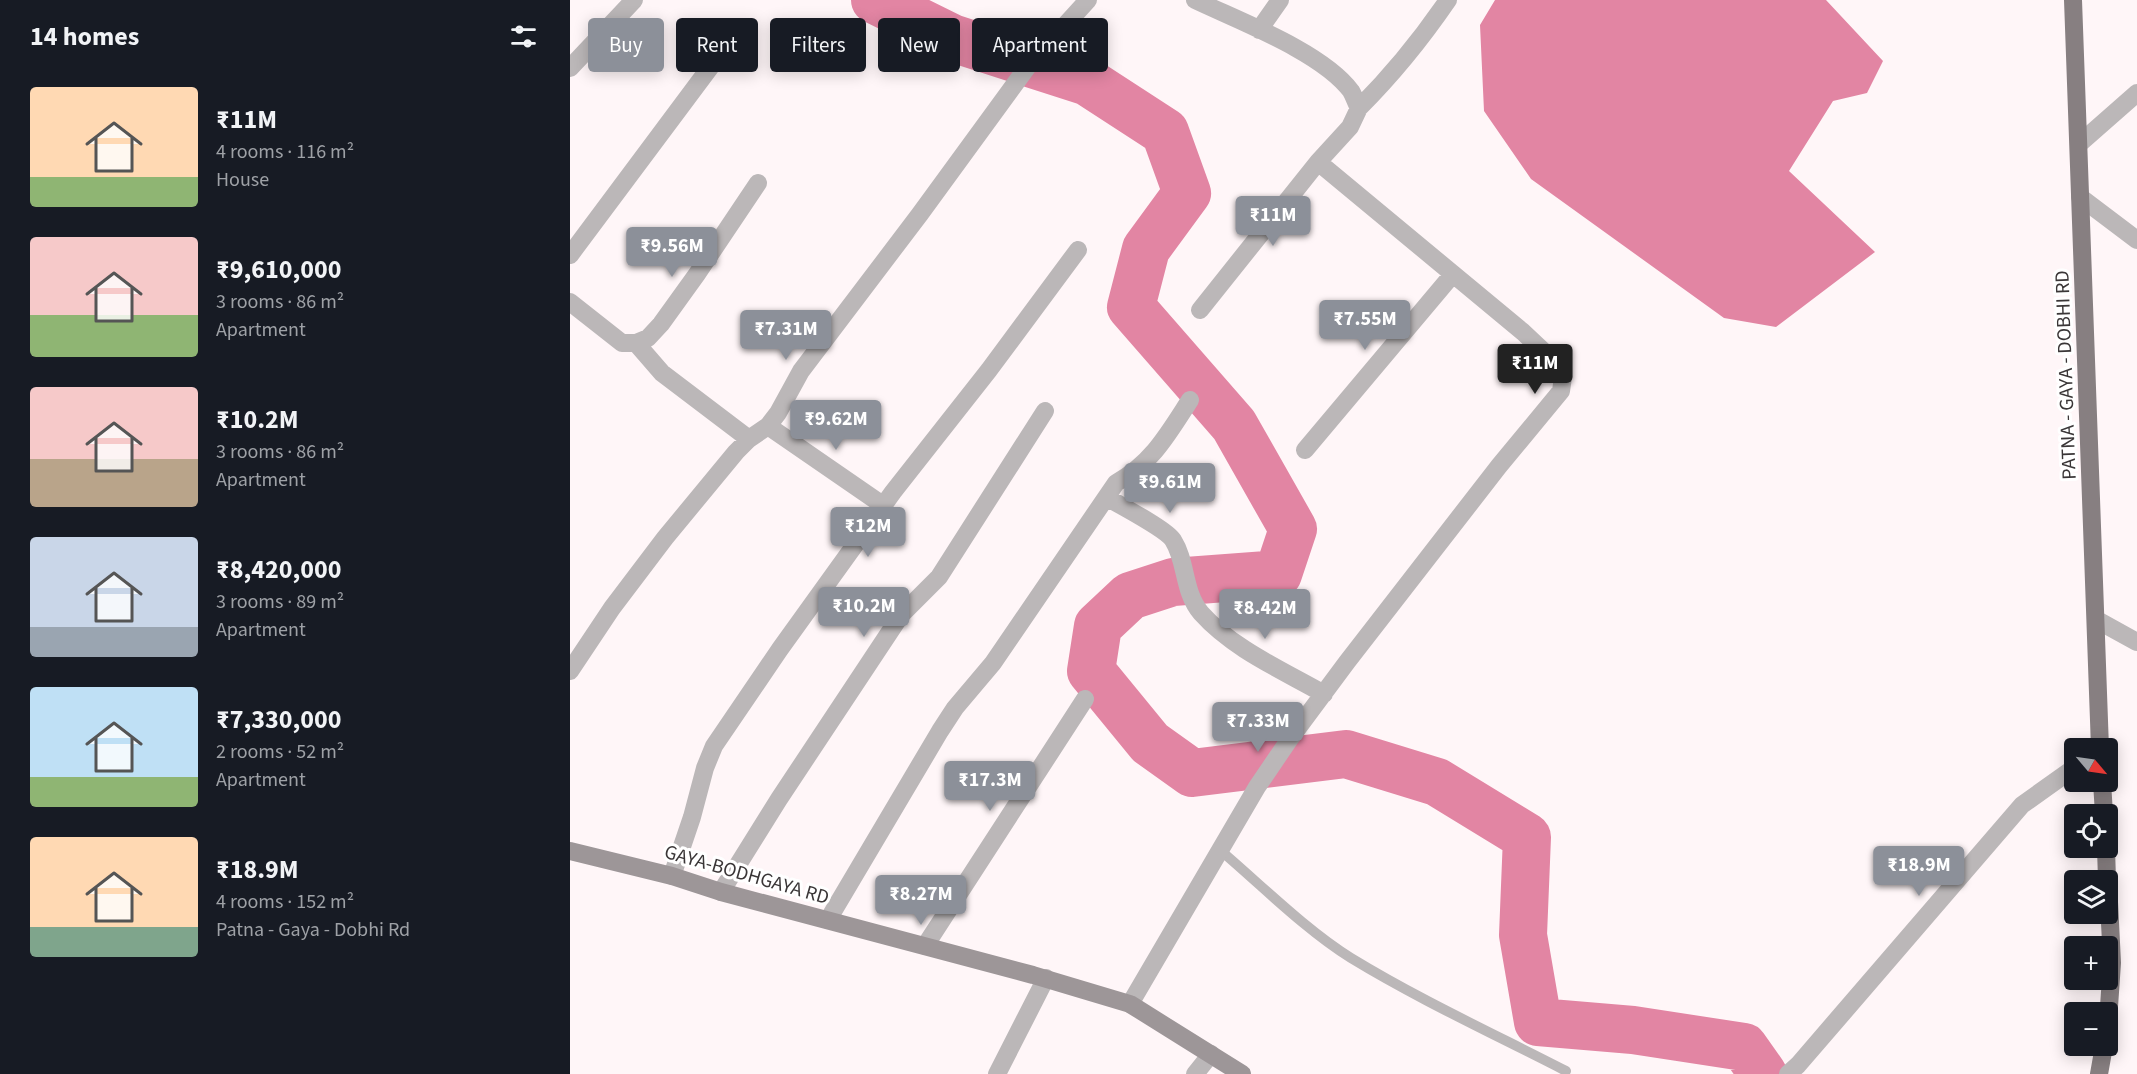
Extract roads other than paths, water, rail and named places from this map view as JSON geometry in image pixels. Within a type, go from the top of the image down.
[{"type":"main road","name":"PATNA - GAYA - DOBHI RD","points":[[2073,0],[2100,738]]},
{"type":"main road","points":[[2109,1002],[2112,963],[2110,924]]},
{"type":"main road","points":[[2099,1074],[2102,1056]]},
{"type":"street","points":[[570,68],[634,0]]},
{"type":"street","points":[[570,671],[612,608],[665,538],[749,439],[768,426],[778,413],[801,371],[926,207],[1028,66],[1088,0]]},
{"type":"street","points":[[1195,0],[1318,61],[1352,92],[1359,108]]},
{"type":"street","points":[[1258,30],[1280,0]]},
{"type":"street","points":[[1200,310],[1318,162],[1350,127],[1359,108],[1373,94],[1448,0]]},
{"type":"street","points":[[570,255],[707,72]]},
{"type":"street","points":[[2079,144],[2137,93]]},
{"type":"street","points":[[1130,1004],[1257,787],[1289,740],[1506,456],[1561,390],[1563,377],[1556,363],[1523,332],[1318,162]]},
{"type":"street","points":[[570,302],[622,343],[636,343],[648,338],[661,324],[758,183]]},
{"type":"street","points":[[2080,197],[2137,240]]},
{"type":"street","points":[[672,876],[692,817],[705,768],[714,746],[780,649],[884,506],[1078,250]]},
{"type":"street","points":[[1305,450],[1453,274]]},
{"type":"street","points":[[636,343],[663,373],[749,439]]},
{"type":"street","points":[[828,920],[945,723],[993,663],[1108,498],[1116,483],[1139,469],[1152,455],[1190,400]]},
{"type":"street","points":[[721,892],[779,799],[901,615],[939,577],[1045,411]]},
{"type":"street","points":[[768,426],[884,506]]},
{"type":"street","points":[[1108,498],[1172,537],[1192,600],[1201,613],[1238,644],[1324,694]]},
{"type":"street","points":[[2097,620],[2137,642]]},
{"type":"street","points":[[925,946],[1085,699]]},
{"type":"street","points":[[1788,1074],[2022,805],[2064,775]]},
{"type":"street","name":"GAYA-BODHGAYA RD","points":[[570,851],[672,876],[721,892],[1047,978],[1130,1004],[1242,1074]]},
{"type":"street","points":[[997,1074],[1047,978]]},
{"type":"street","points":[[1194,1074],[1211,1054]]},
{"type":"lane","points":[[1220,850],[1317,933],[1350,957],[1401,986],[1566,1071]]},
{"type":"waterway","points":[[875,0],[952,38],[1088,82],[1165,132],[1187,193],[1146,249],[1131,307],[1234,425],[1293,529],[1278,574],[1173,582],[1130,596],[1098,626],[1091,671],[1150,743],[1192,773],[1346,754],[1437,782],[1527,837],[1523,935],[1538,1022],[1633,1030],[1744,1047],[1763,1074]]}]
